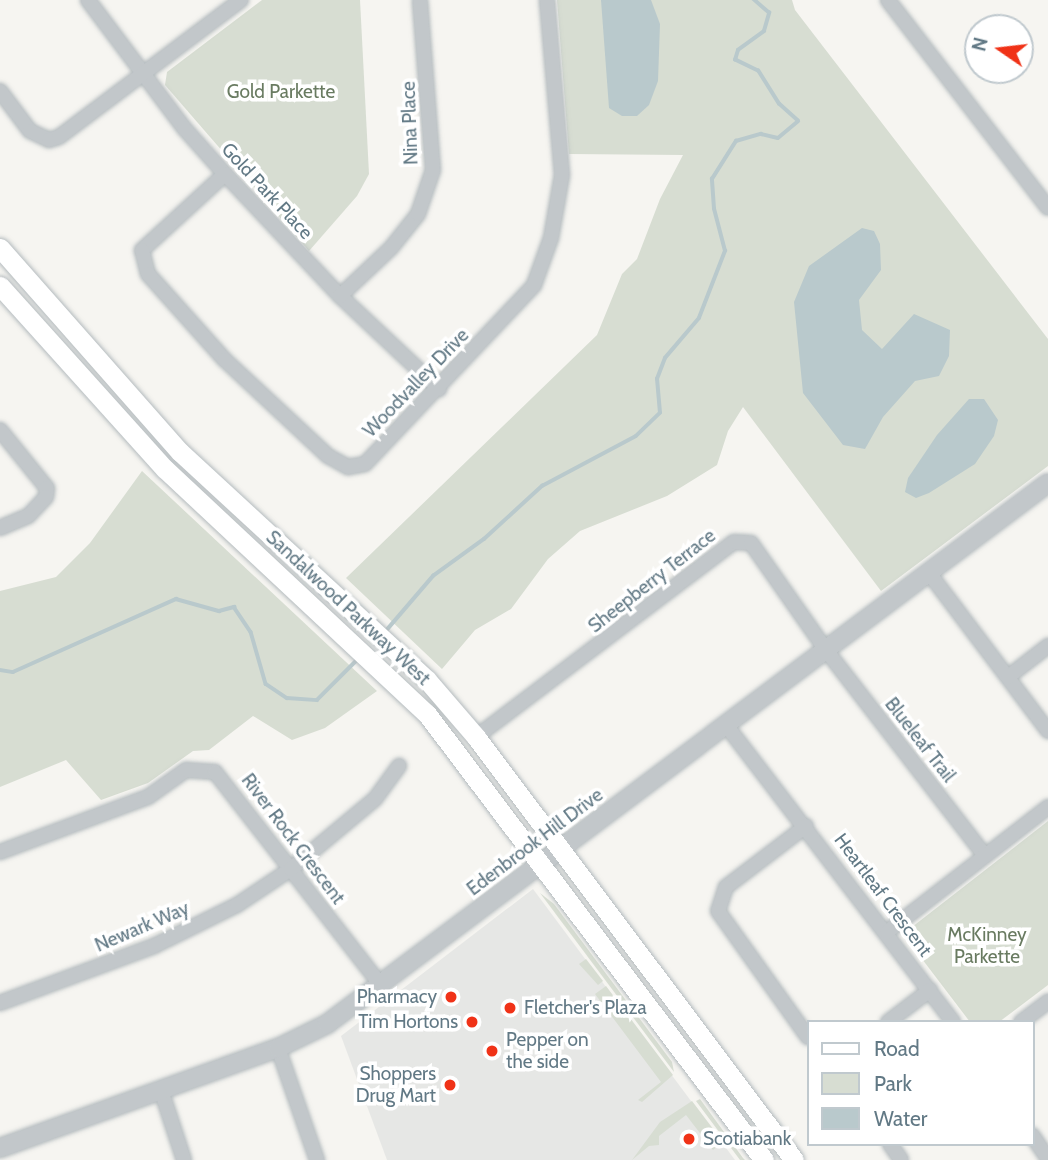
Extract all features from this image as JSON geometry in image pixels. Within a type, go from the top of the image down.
[{"type":"main road","name":"Sandalwood Parkway West","points":[[0,248],[180,452],[410,662],[476,737],[558,850],[794,1160]]},
{"type":"main road","name":"Sandalwood Parkway West","points":[[0,286],[165,469],[323,614],[393,682],[454,747],[764,1160]]},
{"type":"street","name":"Gold Park Place","points":[[88,0],[145,76],[225,174],[340,296],[439,389]]},
{"type":"street","points":[[0,91],[30,131],[50,140],[145,76],[240,0]]},
{"type":"street","name":"Nina Place","points":[[340,296],[391,248],[418,214],[433,170],[421,0]]},
{"type":"street","name":"Woodvalley Drive","points":[[225,174],[142,250],[148,274],[225,360],[328,456],[348,467],[365,464],[439,389],[534,285],[551,238],[562,175],[547,0]]},
{"type":"street","points":[[888,0],[1048,208]]},
{"type":"street","points":[[0,430],[47,488],[46,497],[28,516],[0,528]]},
{"type":"street","name":"Edenbrook Hill Drive","points":[[0,1148],[278,1048],[327,1024],[1048,483]]},
{"type":"street","name":"Sheepberry Terrace","points":[[476,737],[734,542],[751,543],[826,650]]},
{"type":"street","points":[[929,573],[1048,731]]},
{"type":"street","points":[[1008,677],[1048,646]]},
{"type":"street","name":"Blueleaf Trail","points":[[826,650],[983,853]]},
{"type":"street","name":"Heartleaf Crescent","points":[[726,725],[806,826],[952,1020]]},
{"type":"street","name":"Newark Way","points":[[0,1003],[154,946],[237,905],[291,869],[375,799],[399,766]]},
{"type":"street","name":"River Rock Crescent","points":[[0,852],[148,797],[186,770],[200,767],[215,772],[227,782],[380,984]]},
{"type":"street","points":[[887,932],[983,853],[1048,807]]},
{"type":"street","name":"Heartleaf Crescent","points":[[806,826],[726,887],[718,911],[806,1034]]},
{"type":"street","points":[[891,1020],[930,990]]},
{"type":"street","points":[[1024,1020],[1048,1002]]},
{"type":"street","points":[[278,1048],[317,1160]]},
{"type":"street","points":[[161,1090],[184,1160]]},
{"type":"street","points":[[1034,1138],[1048,1159]]},
{"type":"shaded area","name":"Fletcher's Plaza","points":[[533,889],[735,1160],[387,1160],[341,1036]]},
{"type":"green space","name":"Gold Parkette","points":[[262,0],[360,0],[369,174],[357,196],[309,251],[165,85],[167,72]]},
{"type":"green space","points":[[557,0],[792,0],[795,10],[1048,339],[1048,466],[881,591],[743,407],[728,431],[717,465],[667,496],[580,531],[548,559],[511,609],[475,630],[442,669],[346,578],[597,335],[622,274],[637,259],[660,199],[683,155],[569,154]]},
{"type":"green space","points":[[142,471],[377,691],[325,728],[292,740],[253,716],[209,750],[193,751],[148,783],[101,800],[66,760],[0,787],[0,591],[56,577],[90,543]]},
{"type":"green space","name":"McKinney Parkette","points":[[1048,821],[1048,985],[1002,1020],[968,1020],[903,934]]},
{"type":"green space","points":[[540,893],[554,904],[672,1062],[674,1072]]},
{"type":"green space","points":[[586,959],[603,981],[598,985],[579,964]]},
{"type":"green space","points":[[606,986],[673,1075],[642,1102],[638,1100],[661,1082],[595,994]]},
{"type":"green space","points":[[700,1099],[745,1160],[740,1160],[696,1101]]},
{"type":"green space","points":[[692,1101],[723,1142],[713,1150],[686,1115],[659,1136],[659,1145],[649,1146],[632,1160],[660,1122]]},
{"type":"water","points":[[601,0],[651,0],[660,24],[658,81],[649,105],[637,116],[622,116],[609,108]]},
{"type":"water","points":[[862,228],[874,231],[880,244],[881,270],[859,300],[862,330],[882,349],[914,314],[950,330],[949,356],[939,376],[915,381],[883,417],[865,449],[843,445],[803,393],[794,302],[809,266]]},
{"type":"water","points":[[969,399],[984,399],[998,420],[994,436],[975,464],[929,493],[916,498],[905,492],[908,478],[937,435]]},
{"type":"waterway","points":[[385,632],[433,576],[484,539],[542,486],[636,436],[660,413],[657,379],[665,358],[699,318],[725,251],[714,209],[712,179],[736,141],[761,134],[778,138],[798,121],[779,104],[758,71],[735,60],[738,50],[764,31],[769,13],[754,0]]},
{"type":"waterway","points":[[0,670],[13,672],[176,599],[219,611],[234,607],[251,632],[266,684],[287,698],[317,700],[357,660]]},
{"type":"place","name":"Pharmacy","points":[[451,997]]},
{"type":"place","name":"Fletcher's Plaza","points":[[510,1008]]},
{"type":"place","name":"Tim Hortons","points":[[472,1022]]},
{"type":"place","name":"Pepper on the side","points":[[492,1051]]},
{"type":"place","name":"Shoppers Drug Mart","points":[[450,1085]]},
{"type":"place","name":"Scotiabank","points":[[689,1139]]}]
